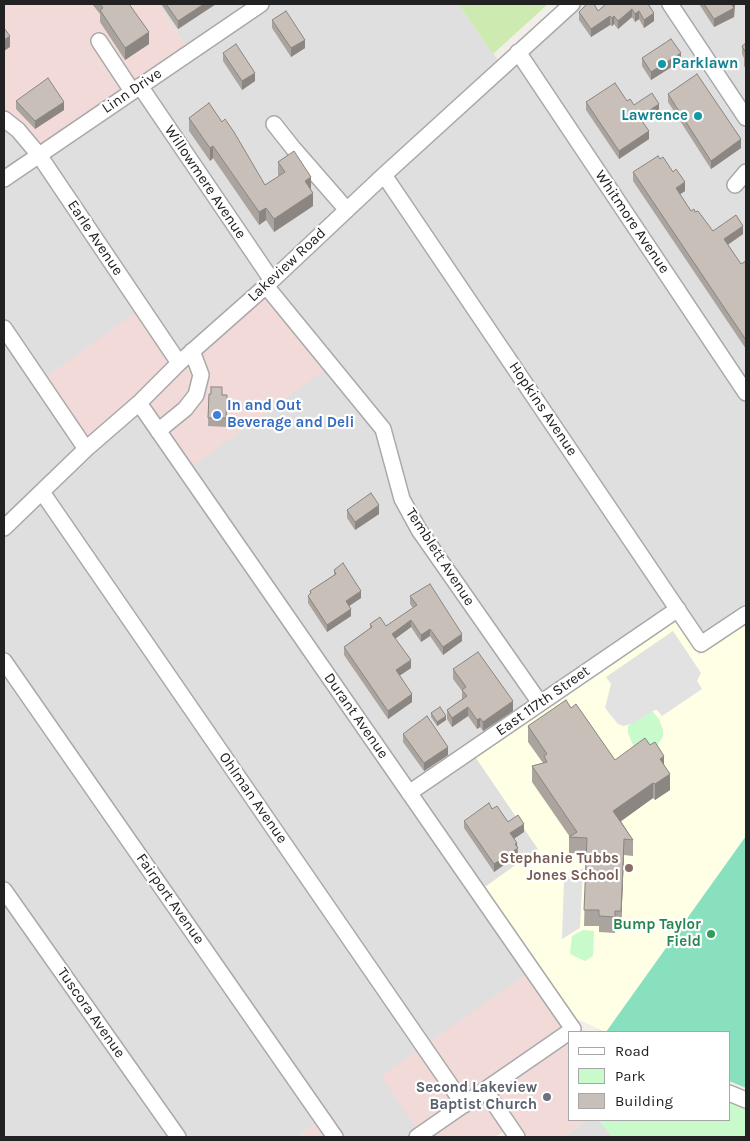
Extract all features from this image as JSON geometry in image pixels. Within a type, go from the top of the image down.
[{"type":"street","name":"Linn Drive","points":[[4,178],[261,4]]},
{"type":"street","name":"Lakeview Road","points":[[4,528],[86,449],[139,404],[179,363],[572,4]]},
{"type":"street","points":[[670,4],[746,118]]},
{"type":"street","name":"Willowmere Avenue","points":[[99,41],[136,88],[268,283]]},
{"type":"street","name":"Whitmore Avenue","points":[[518,52],[746,393]]},
{"type":"street","name":"Earle Avenue","points":[[4,119],[18,130],[39,155],[179,363]]},
{"type":"street","points":[[274,124],[292,148],[347,210]]},
{"type":"street","points":[[735,185],[746,172]]},
{"type":"street","name":"Hopkins Avenue","points":[[384,175],[701,644],[746,614]]},
{"type":"street","name":"Temblett Avenue","points":[[268,283],[383,429],[402,499],[419,530],[540,703]]},
{"type":"street","points":[[4,328],[86,449]]},
{"type":"street","points":[[158,431],[185,409],[196,395],[202,375],[192,352]]},
{"type":"street","name":"Durant Avenue","points":[[139,404],[409,792],[572,1031]]},
{"type":"street","name":"Ohlman Avenue","points":[[42,492],[464,1105]]},
{"type":"street","name":"East 117th Street","points":[[409,792],[678,609]]},
{"type":"street","name":"Fairport Avenue","points":[[4,661],[335,1137]]},
{"type":"street","name":"Tuscora Avenue","points":[[4,890],[178,1137]]},
{"type":"street","points":[[418,1137],[568,1035]]},
{"type":"street","points":[[485,1090],[517,1137]]},
{"type":"street","points":[[730,1093],[746,1100]]},
{"type":"shaded area","points":[[4,4],[158,4],[190,52],[39,155],[4,119]]},
{"type":"shaded area","points":[[158,4],[458,4],[503,67],[572,4],[746,4],[746,614],[701,644],[678,609],[471,750],[538,849],[478,892],[532,970],[421,1135],[417,1137],[335,1137],[323,1119],[297,1137],[4,1137],[4,119],[190,52]]},
{"type":"shaded area","points":[[266,286],[332,365],[186,471],[139,404],[86,449],[40,381],[142,308],[179,363]]},
{"type":"shaded area","name":"Stephanie Tubbs Jones School","points":[[674,623],[679,624],[699,655],[746,623],[746,1088],[730,1081],[730,1031],[604,1031],[577,1019],[485,887],[538,849],[476,758]]},
{"type":"shaded area","points":[[673,631],[701,673],[697,681],[702,689],[662,716],[655,710],[632,724],[623,726],[618,724],[605,708],[611,684],[606,677]]},
{"type":"shaded area","points":[[583,868],[580,928],[562,939],[564,879]]},
{"type":"shaded area","points":[[532,970],[573,1029],[578,1031],[568,1031],[568,1121],[587,1121],[563,1137],[517,1137],[510,1127],[495,1137],[417,1137],[421,1135],[381,1076]]},
{"type":"shaded area","points":[[323,1119],[335,1137],[297,1137]]},
{"type":"shaded area","points":[[587,1121],[600,1121],[612,1137],[563,1137]]},
{"type":"green space","points":[[458,4],[548,4],[493,54]]},
{"type":"green space","points":[[652,711],[659,719],[663,736],[656,748],[639,751],[633,745],[628,733],[628,726]]},
{"type":"green space","name":"Bump Taylor Field","points":[[746,836],[746,1088],[730,1081],[730,1031],[607,1031]]},
{"type":"green space","points":[[583,930],[594,931],[593,956],[585,961],[570,954],[572,936]]},
{"type":"green space","points":[[730,1102],[746,1109],[746,1137],[612,1137],[600,1121],[730,1121]]},
{"type":"building","points":[[100,4],[129,4],[149,32],[125,48],[100,10],[103,8]]},
{"type":"building","points":[[166,4],[204,4],[178,21]]},
{"type":"building","points":[[587,4],[594,4],[598,11],[606,4],[648,4],[654,13],[644,20],[639,11],[635,14],[632,9],[618,21],[614,16],[612,18],[610,16],[591,29],[579,12]]},
{"type":"building","points":[[704,4],[734,4],[732,5],[734,8],[714,19]]},
{"type":"building","points":[[286,11],[305,40],[291,48],[272,20]]},
{"type":"building","points":[[4,28],[10,36],[4,40]]},
{"type":"building","points":[[671,39],[681,53],[651,72],[642,58]]},
{"type":"building","points":[[746,43],[746,53],[742,46]]},
{"type":"building","points":[[236,44],[255,73],[242,81],[223,53]]},
{"type":"building","points":[[697,74],[741,139],[711,161],[668,94]]},
{"type":"building","points":[[48,78],[64,102],[35,121],[16,101]]},
{"type":"building","points":[[615,83],[627,101],[630,99],[634,105],[652,93],[659,104],[639,117],[649,131],[619,151],[586,102]]},
{"type":"building","points":[[209,103],[222,122],[225,119],[234,132],[265,185],[285,172],[278,162],[294,151],[311,177],[305,181],[313,193],[274,219],[266,208],[259,212],[213,146],[210,148],[189,118]]},
{"type":"building","points":[[658,156],[660,159],[663,157],[673,172],[676,169],[685,182],[676,188],[691,211],[694,209],[695,212],[698,211],[713,231],[736,215],[743,226],[724,239],[741,264],[746,261],[746,340],[633,172]]},
{"type":"building","name":"In and Out Beverage and Deli","points":[[211,387],[222,387],[222,395],[227,395],[226,418],[208,418]]},
{"type":"building","points":[[371,493],[379,505],[355,522],[347,510]]},
{"type":"building","points":[[343,563],[361,591],[346,601],[351,609],[327,625],[308,596],[311,593],[310,591],[336,574],[334,570]]},
{"type":"building","points":[[430,584],[462,634],[443,647],[430,629],[421,635],[411,620],[392,634],[411,660],[396,670],[412,694],[388,711],[344,647],[372,627],[370,624],[380,617],[386,626],[417,605],[410,596]]},
{"type":"building","points":[[478,652],[513,701],[483,722],[480,718],[477,720],[468,707],[452,718],[447,710],[467,696],[462,690],[466,687],[453,669]]},
{"type":"building","points":[[566,700],[571,708],[576,704],[615,760],[645,738],[650,745],[655,742],[664,756],[660,759],[670,774],[655,784],[653,783],[613,811],[633,840],[624,839],[621,911],[615,911],[615,917],[599,916],[599,910],[584,910],[587,838],[569,837],[577,832],[532,766],[547,762],[544,756],[547,754],[528,726]]},
{"type":"building","points":[[440,707],[446,716],[437,722],[431,713]]},
{"type":"building","points":[[427,716],[448,747],[424,763],[403,734]]},
{"type":"building","points":[[489,803],[492,809],[497,806],[508,822],[518,815],[524,824],[510,833],[518,848],[494,864],[464,821]]},
{"type":"place","name":"Parklawn","points":[[662,64]]},
{"type":"place","name":"Lawrence","points":[[698,116]]},
{"type":"place","name":"In and Out Beverage and Deli","points":[[217,415]]},
{"type":"place","name":"Stephanie Tubbs Jones School","points":[[629,868]]},
{"type":"place","name":"Bump Taylor Field","points":[[711,934]]},
{"type":"place","name":"Second Lakeview Baptist Church","points":[[547,1097]]}]
